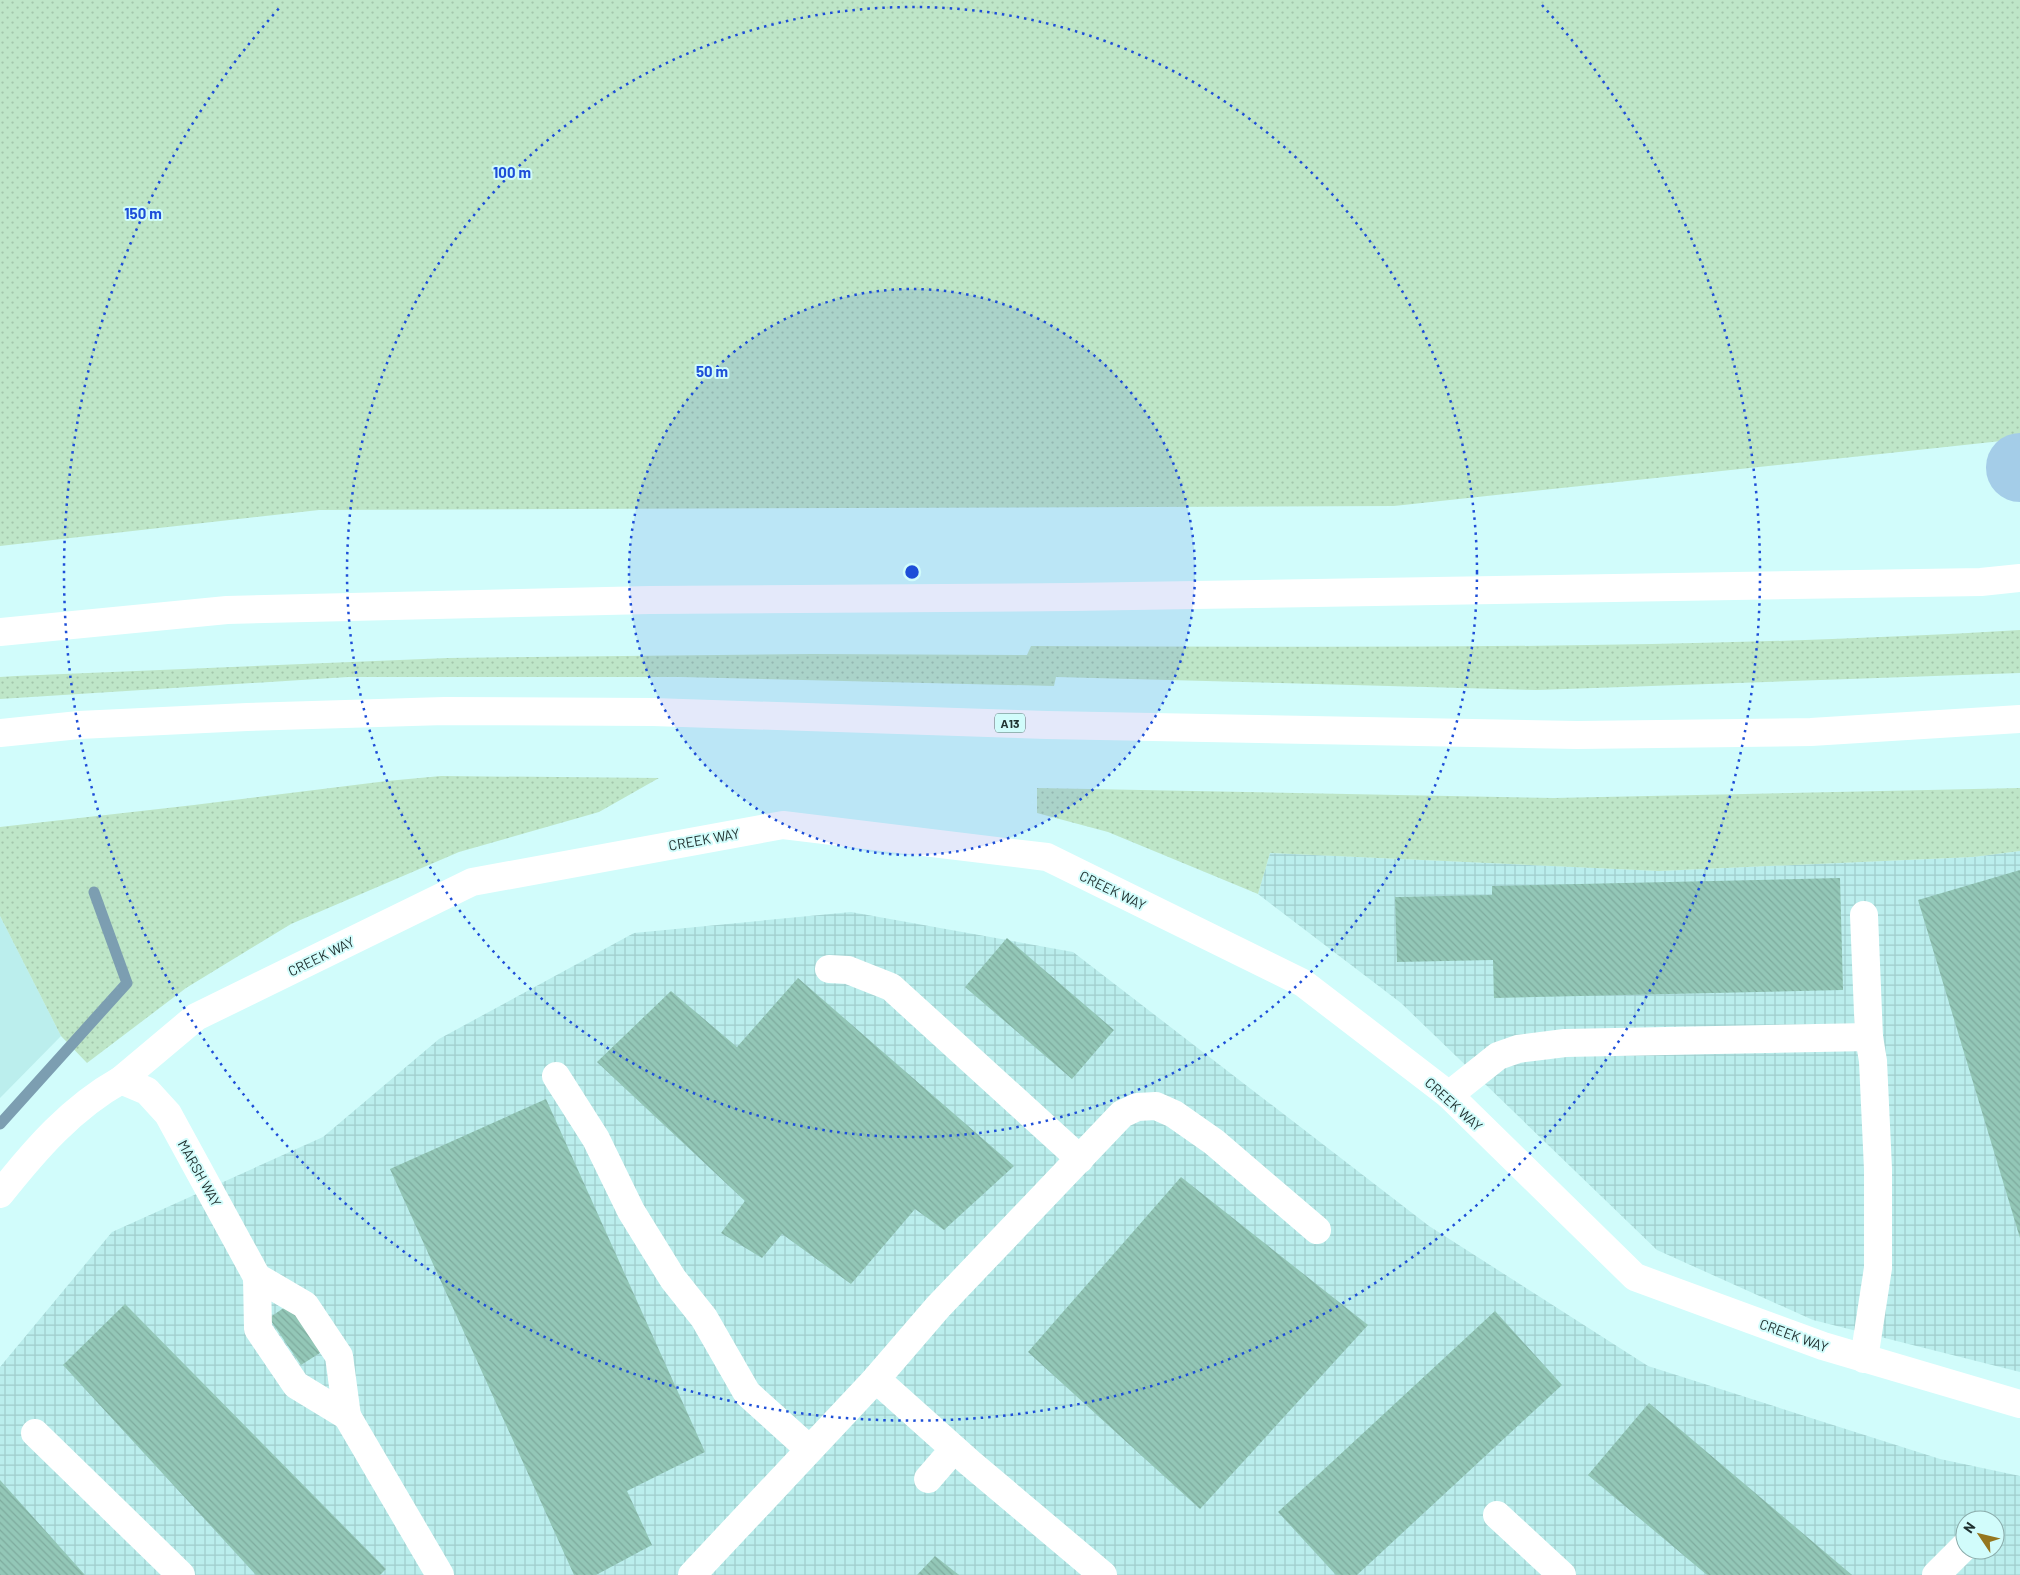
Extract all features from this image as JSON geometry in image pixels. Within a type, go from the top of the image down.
[{"type":"main road","points":[[0,632],[227,610],[650,600],[1090,597],[1981,582],[2020,578]]},
{"type":"main road","name":"A13","points":[[0,733],[79,725],[247,717],[445,711],[653,712],[1056,725],[1577,735],[1811,732],[2020,719]]},
{"type":"main road","name":"CREEK WAY","points":[[121,1080],[196,1017],[472,882],[783,824],[1047,857],[1303,983],[1449,1095],[1635,1277],[1823,1346],[2020,1404]]},
{"type":"main road","points":[[1864,915],[1869,1037],[1873,1061],[1878,1169],[1878,1268],[1864,1359]]},
{"type":"main road","points":[[829,969],[848,970],[892,987],[1087,1151]]},
{"type":"main road","points":[[1449,1095],[1498,1056],[1518,1049],[1565,1043],[1869,1037]]},
{"type":"main road","points":[[556,1076],[596,1139],[631,1211],[674,1279],[704,1318],[748,1393],[809,1449]]},
{"type":"main road","points":[[0,1194],[40,1144],[90,1099],[121,1080]]},
{"type":"main road","name":"MARSH WAY","points":[[121,1080],[147,1091],[168,1114],[257,1277]]},
{"type":"main road","points":[[692,1575],[876,1379],[938,1307],[1122,1114],[1137,1107],[1156,1106],[1174,1114],[1214,1142],[1317,1230]]},
{"type":"main road","points":[[257,1277],[258,1329],[296,1385],[347,1416]]},
{"type":"main road","points":[[257,1277],[305,1305],[339,1356],[347,1416],[428,1569]]},
{"type":"main road","points":[[876,1379],[954,1449],[1104,1575]]},
{"type":"main road","points":[[35,1433],[181,1575]]},
{"type":"main road","points":[[928,1479],[954,1449]]},
{"type":"main road","points":[[1497,1515],[1562,1575]]},
{"type":"main road","points":[[1936,1575],[1955,1556]]},
{"type":"shaded area","points":[[2020,851],[2020,1372],[1813,1320],[1657,1250],[1401,1003],[1258,894],[1270,853],[1659,871],[1973,857]]},
{"type":"shaded area","points":[[851,912],[1073,952],[1429,1226],[1648,1366],[1940,1459],[2020,1476],[2020,1575],[0,1575],[0,1367],[112,1232],[323,1137],[439,1039],[634,933]]},
{"type":"shaded area","points":[[0,916],[61,1036],[0,1098]]},
{"type":"green space","points":[[0,0],[2020,0],[2020,439],[1394,506],[319,510],[0,546]]},
{"type":"green space","points":[[2020,630],[2020,673],[1537,690],[1056,677],[1054,686],[681,677],[348,677],[0,699],[0,677],[448,658],[812,654],[1027,655],[1031,646],[1402,647],[1649,644],[1773,641]]},
{"type":"green space","points":[[441,776],[659,778],[599,812],[459,852],[291,924],[186,988],[87,1063],[61,1036],[0,916],[0,827]]},
{"type":"green space","points":[[1037,788],[1554,798],[2020,788],[2020,851],[1973,857],[1659,871],[1270,853],[1258,894],[1108,832],[1037,813]]},
{"type":"building","points":[[2020,870],[2020,1238],[1918,900]]},
{"type":"building","points":[[1840,878],[1843,990],[1494,998],[1493,960],[1397,962],[1395,897],[1492,895],[1492,886]]},
{"type":"building","points":[[1007,938],[1114,1030],[1072,1079],[965,987]]},
{"type":"building","points":[[798,978],[1014,1166],[944,1230],[915,1209],[851,1284],[782,1234],[762,1258],[721,1233],[745,1201],[597,1062],[671,991],[737,1047]]},
{"type":"building","points":[[546,1099],[705,1452],[627,1491],[652,1545],[596,1575],[574,1575],[390,1169]]},
{"type":"building","points":[[1181,1177],[1368,1325],[1200,1509],[1028,1352]]},
{"type":"building","points":[[291,1303],[323,1351],[301,1365],[269,1318]]},
{"type":"building","points":[[125,1304],[386,1569],[380,1575],[256,1575],[63,1365]]},
{"type":"building","points":[[1495,1311],[1562,1385],[1357,1575],[1336,1575],[1278,1512]]},
{"type":"building","points":[[1649,1403],[1852,1575],[1707,1575],[1588,1475]]},
{"type":"building","points":[[0,1480],[85,1575],[0,1575]]},
{"type":"building","points":[[935,1556],[959,1575],[917,1575]]},
{"type":"waterway","points":[[0,1124],[127,983],[94,892]]}]
